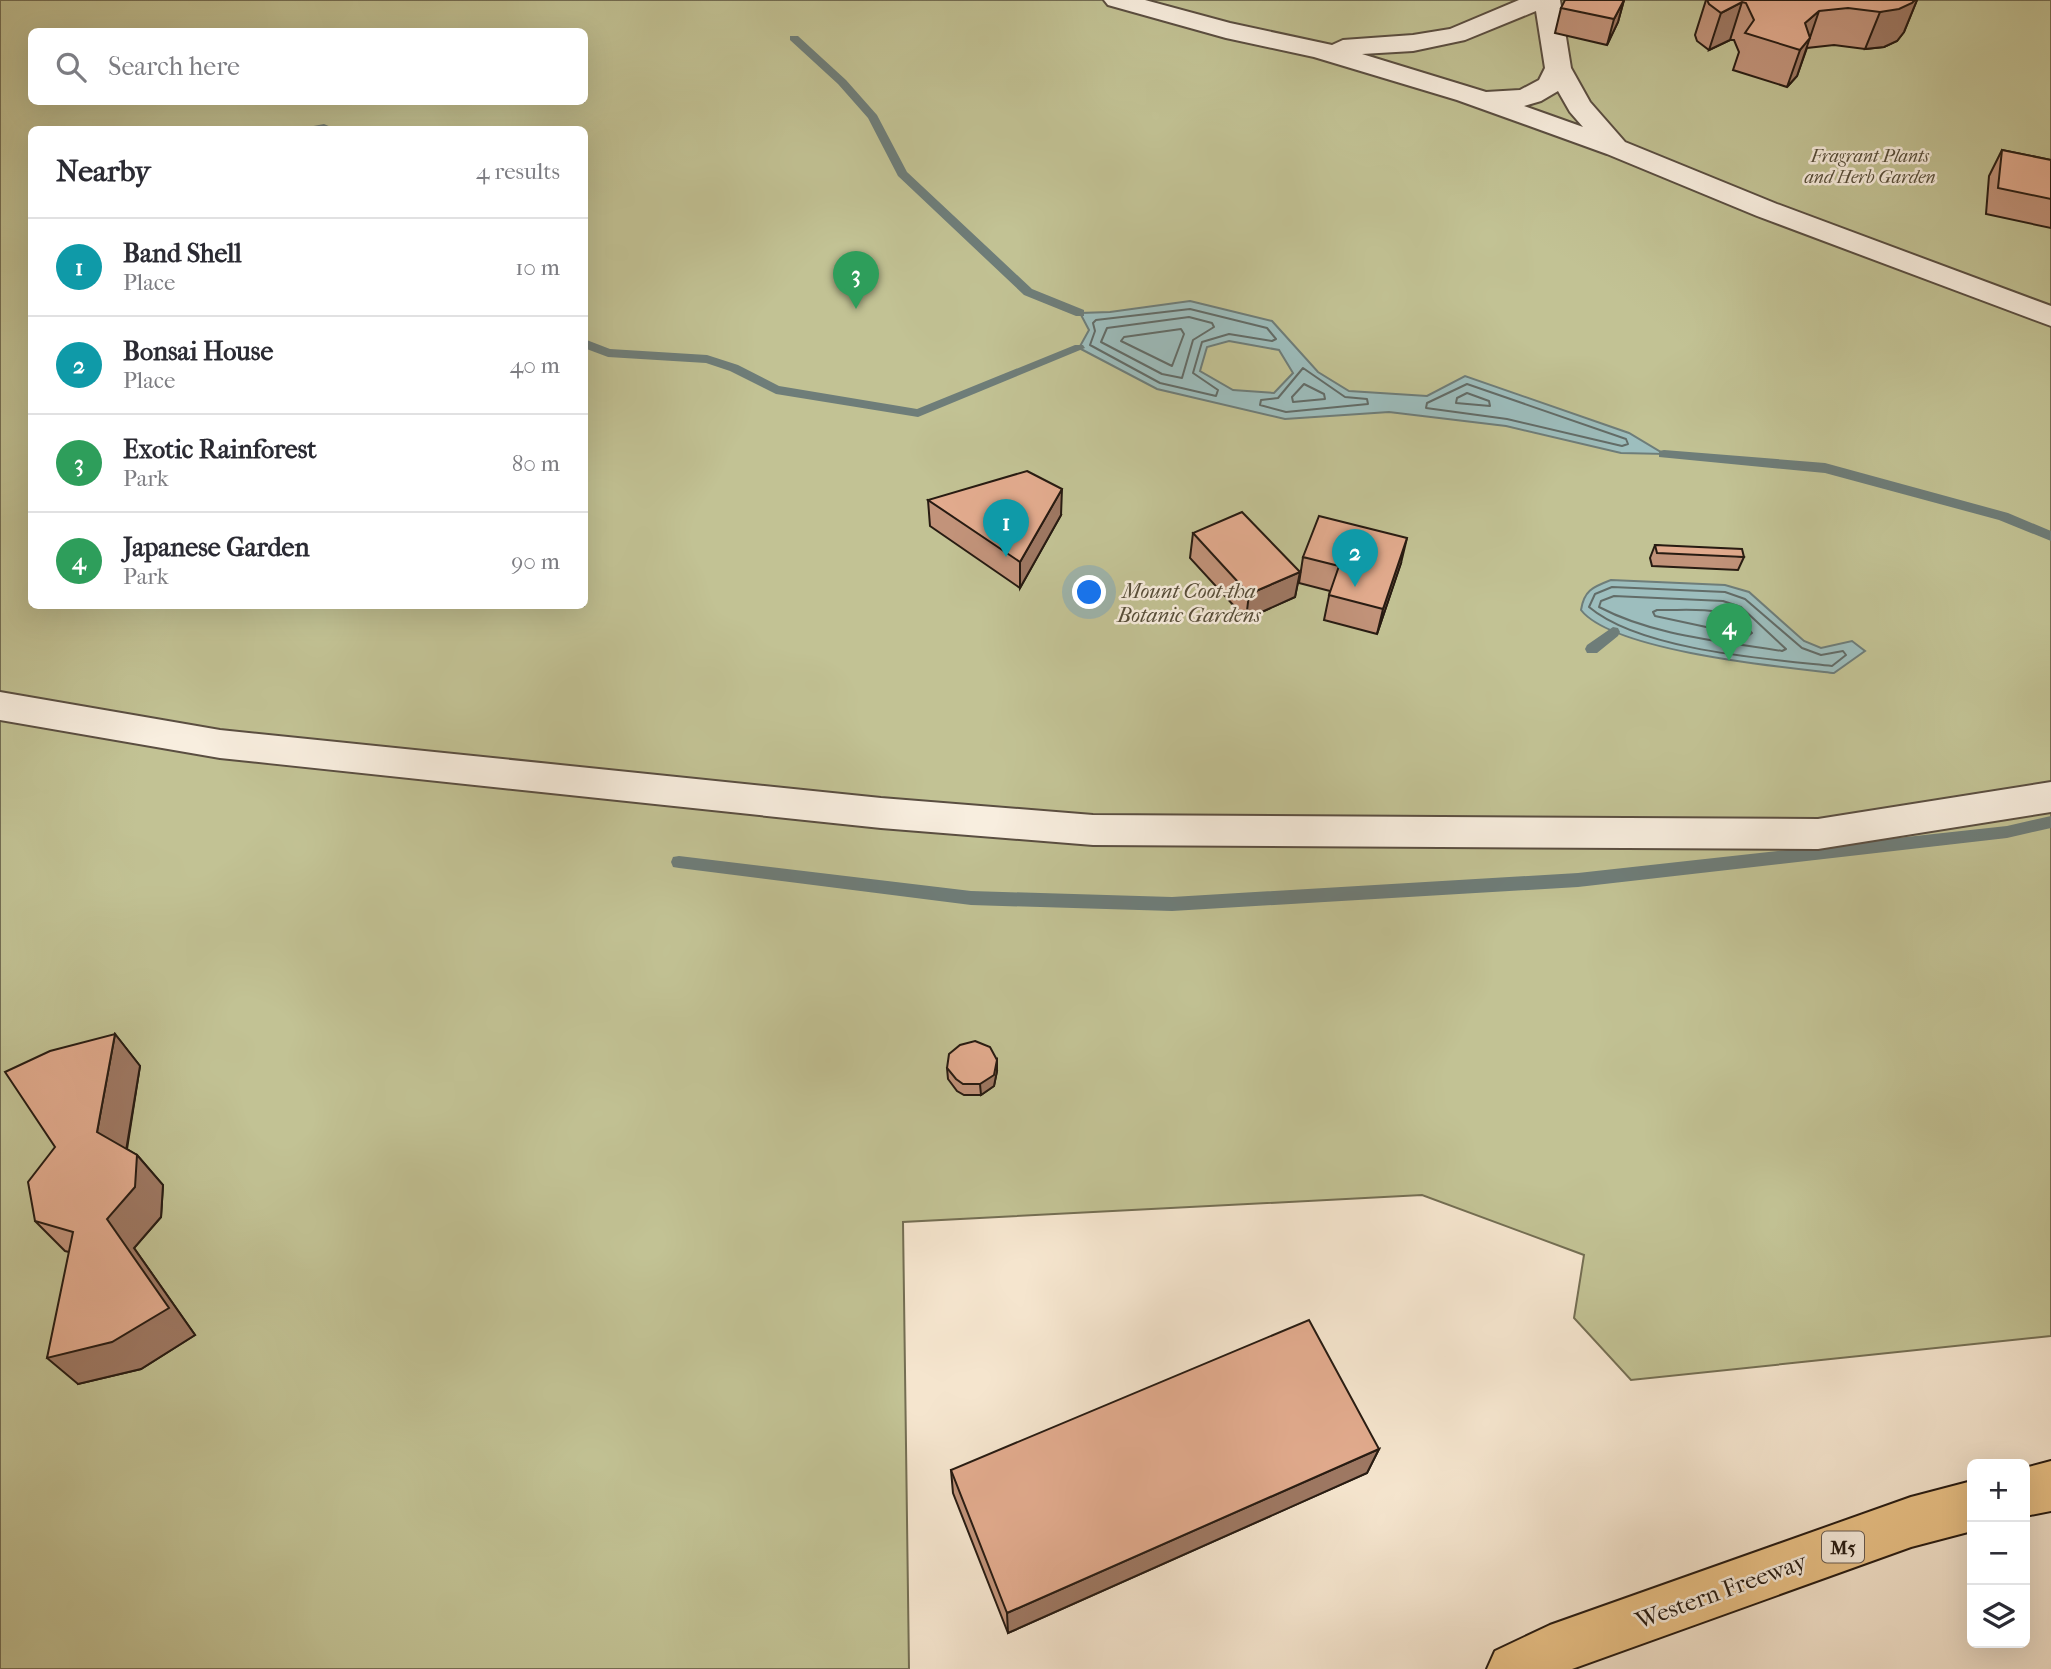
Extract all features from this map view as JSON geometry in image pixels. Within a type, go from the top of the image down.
[{"type":"highway","points":[[2030,1491],[2051,1486]]},
{"type":"highway","name":"Western Freeway","points":[[1513,1669],[1550,1651],[1911,1522],[1967,1507]]},
{"type":"street","points":[[1117,0],[1226,30],[1320,50],[1466,94],[1617,148],[1767,210],[2051,317]]},
{"type":"street","points":[[1541,0],[1438,43],[1430,55],[1431,68],[1442,82],[1466,94],[1496,99],[1521,98],[1542,92],[1555,81],[1558,68]]},
{"type":"street","points":[[1547,0],[1558,68],[1579,106],[1617,148]]},
{"type":"street","points":[[1320,50],[1413,43],[1456,35]]},
{"type":"street","points":[[0,706],[220,744],[881,813],[1093,830],[1818,834],[2051,797]]},
{"type":"green space","name":"Mount Coot-tha Botanic Gardens","points":[[0,0],[2051,0],[2051,1336],[1631,1380],[1574,1318],[1584,1255],[1422,1195],[903,1222],[909,1669],[0,1669]]},
{"type":"water","points":[[1190,301],[1272,321],[1318,372],[1349,391],[1427,396],[1465,376],[1629,433],[1664,454],[1621,453],[1506,426],[1389,412],[1285,419],[1157,389],[1079,348],[1089,330],[1080,313],[1110,312]],"holes":[[[1229,341],[1279,350],[1293,373],[1274,393],[1233,390],[1200,371],[1207,347]]]},
{"type":"water","points":[[1611,580],[1725,585],[1749,592],[1804,641],[1821,648],[1852,641],[1865,651],[1834,673],[1699,655],[1661,646],[1626,636],[1599,624],[1581,610],[1584,598],[1590,590]]},
{"type":"building","points":[[1565,0],[1624,0],[1614,19],[1561,8]]},
{"type":"building","points":[[1707,0],[1915,0],[1899,9],[1880,12],[1848,8],[1819,11],[1805,23],[1810,38],[1800,50],[1745,33],[1754,20],[1746,3],[1742,2],[1721,13]]},
{"type":"building","points":[[2002,150],[2051,160],[2051,199],[1998,188]]},
{"type":"building","points":[[1027,471],[1062,489],[1020,562],[928,500]]},
{"type":"building","points":[[1242,512],[1300,572],[1249,594],[1193,533]]},
{"type":"building","points":[[1319,516],[1407,538],[1383,609],[1329,595],[1339,566],[1303,557]]},
{"type":"building","points":[[1655,545],[1742,549],[1744,557],[1657,553]]},
{"type":"building","points":[[115,1034],[97,1132],[137,1155],[135,1187],[107,1219],[169,1308],[112,1342],[47,1358],[73,1232],[35,1221],[28,1182],[55,1147],[5,1072],[50,1051]]},
{"type":"building","points":[[975,1041],[990,1047],[997,1060],[994,1075],[980,1084],[963,1084],[947,1068],[949,1054],[960,1045]]},
{"type":"building","points":[[1309,1320],[1379,1449],[1007,1613],[951,1470]]},
{"type":"waterway","points":[[794,38],[842,82],[873,117],[902,174],[1028,292],[1080,313]]},
{"type":"waterway","points":[[588,345],[608,353],[707,359],[734,368],[776,390],[918,413],[1079,348]]},
{"type":"waterway","points":[[1664,454],[1825,468],[2003,516],[2051,536]]},
{"type":"waterway","points":[[1592,649],[1613,632]]},
{"type":"waterway","points":[[679,862],[971,898],[1172,904],[1578,880],[2007,832],[2051,822]]},
{"type":"place","name":"Exotic Rainforest","points":[[856,309]]},
{"type":"place","name":"Band Shell","points":[[1006,557]]},
{"type":"place","name":"Bonsai House","points":[[1355,587]]},
{"type":"place","name":"Japanese Garden","points":[[1729,661]]},
{"type":"park label","name":"Fragrant Plants and Herb Garden","points":[[1870,166]]}]
